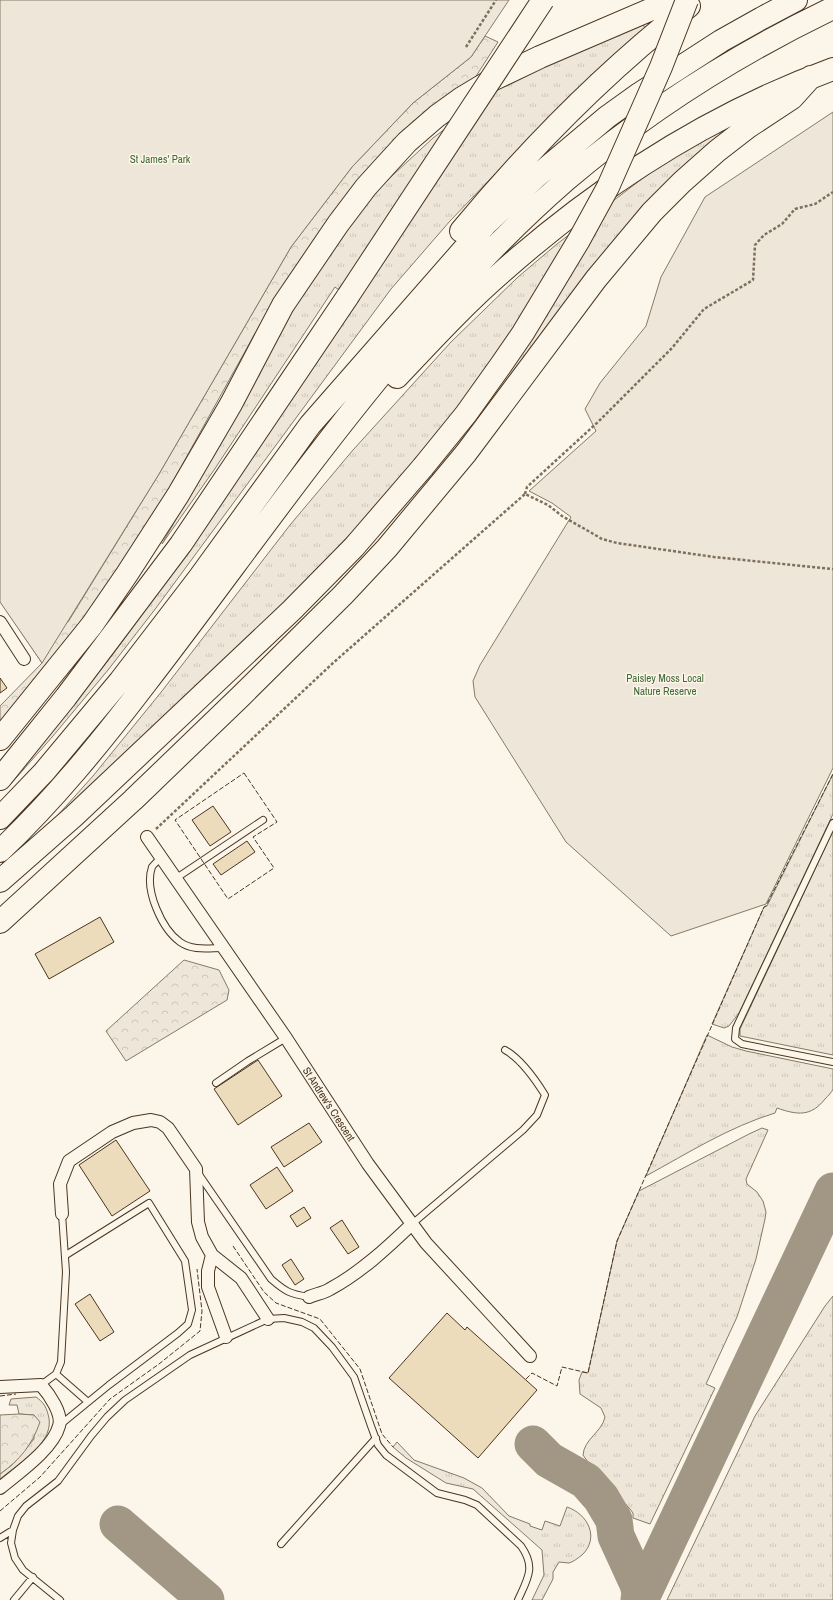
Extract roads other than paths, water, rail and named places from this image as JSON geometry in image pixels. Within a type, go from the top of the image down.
[{"type":"highway","points":[[0,779],[66,697],[181,544],[348,296],[543,0]]},
{"type":"highway","points":[[0,739],[92,625],[127,574],[178,495],[228,410],[283,306],[338,224],[366,187],[386,165],[407,142],[437,116],[462,98],[492,80],[540,57],[673,0]]},
{"type":"highway","points":[[0,881],[79,811],[292,610],[354,547],[423,467],[466,414],[527,326],[579,240],[608,187],[661,67],[687,0]]},
{"type":"highway","points":[[0,818],[49,766],[120,681],[199,578],[385,323],[475,214],[536,146],[590,91],[633,52],[696,0]]},
{"type":"highway","points":[[310,425],[486,224],[537,176],[607,117],[639,94],[721,41],[796,0]]},
{"type":"highway","points":[[0,851],[40,810],[102,740],[205,608],[316,457],[441,304],[494,248],[567,180],[614,142],[668,102],[728,63],[775,36],[833,8]]},
{"type":"highway","points":[[205,608],[394,381],[468,303],[502,272],[580,208],[634,169],[685,137],[753,102],[833,69]]},
{"type":"highway","points":[[0,922],[133,800],[241,696],[343,595],[387,548],[462,458],[596,279],[652,212],[682,182],[717,151],[748,127],[792,98],[812,77]]},
{"type":"street","points":[[0,622],[24,658]]},
{"type":"street","name":"St Andrew's Crescent","points":[[147,837],[160,858],[286,1038],[368,1164],[426,1243],[530,1356]]},
{"type":"street","points":[[62,1214],[60,1184],[69,1161],[112,1132],[133,1123],[151,1120],[160,1122],[168,1128],[196,1169],[198,1222],[202,1238],[212,1255],[240,1278],[268,1319]]},
{"type":"street","points":[[309,1297],[328,1290],[346,1279],[390,1245],[412,1224]]},
{"type":"street","points":[[212,1255],[208,1271],[208,1287],[226,1337]]},
{"type":"street","points":[[0,1387],[41,1385],[48,1393],[57,1409],[60,1425],[49,1445],[0,1488]]},
{"type":"lane","points":[[175,879],[263,820]]},
{"type":"lane","points":[[833,823],[736,1028],[735,1040],[742,1044],[833,1062]]},
{"type":"lane","points":[[160,858],[153,866],[151,874],[152,891],[162,921],[181,943],[196,949],[223,948]]},
{"type":"lane","points":[[216,1082],[286,1038]]},
{"type":"lane","points":[[412,1224],[523,1130],[538,1115],[545,1095],[539,1085],[513,1054],[505,1050]]},
{"type":"lane","points":[[196,1169],[271,1279],[292,1294],[309,1297]]},
{"type":"lane","points":[[60,1425],[178,1333],[188,1324],[192,1310],[186,1261],[149,1203],[66,1255]]},
{"type":"lane","points":[[41,1385],[56,1374],[61,1362],[66,1272],[62,1214]]},
{"type":"lane","points":[[60,1600],[23,1570],[15,1558],[11,1543],[13,1530],[18,1516],[58,1481],[91,1436],[125,1400],[190,1355],[226,1337],[268,1319],[284,1318],[302,1322],[314,1328],[332,1347],[354,1377],[376,1438],[386,1455],[437,1493],[448,1497],[465,1500],[477,1505],[521,1546],[530,1563],[530,1571],[518,1600]]},
{"type":"lane","points":[[56,1374],[88,1402]]},
{"type":"lane","points":[[280,1544],[376,1438]]},
{"type":"lane","points":[[0,1538],[13,1530]]},
{"type":"lane","points":[[14,1600],[33,1577]]},
{"type":"park label","name":"St James' Park","points":[[160,159]]},
{"type":"park label","name":"Paisley Moss Local Nature Reserve","points":[[665,684]]}]
